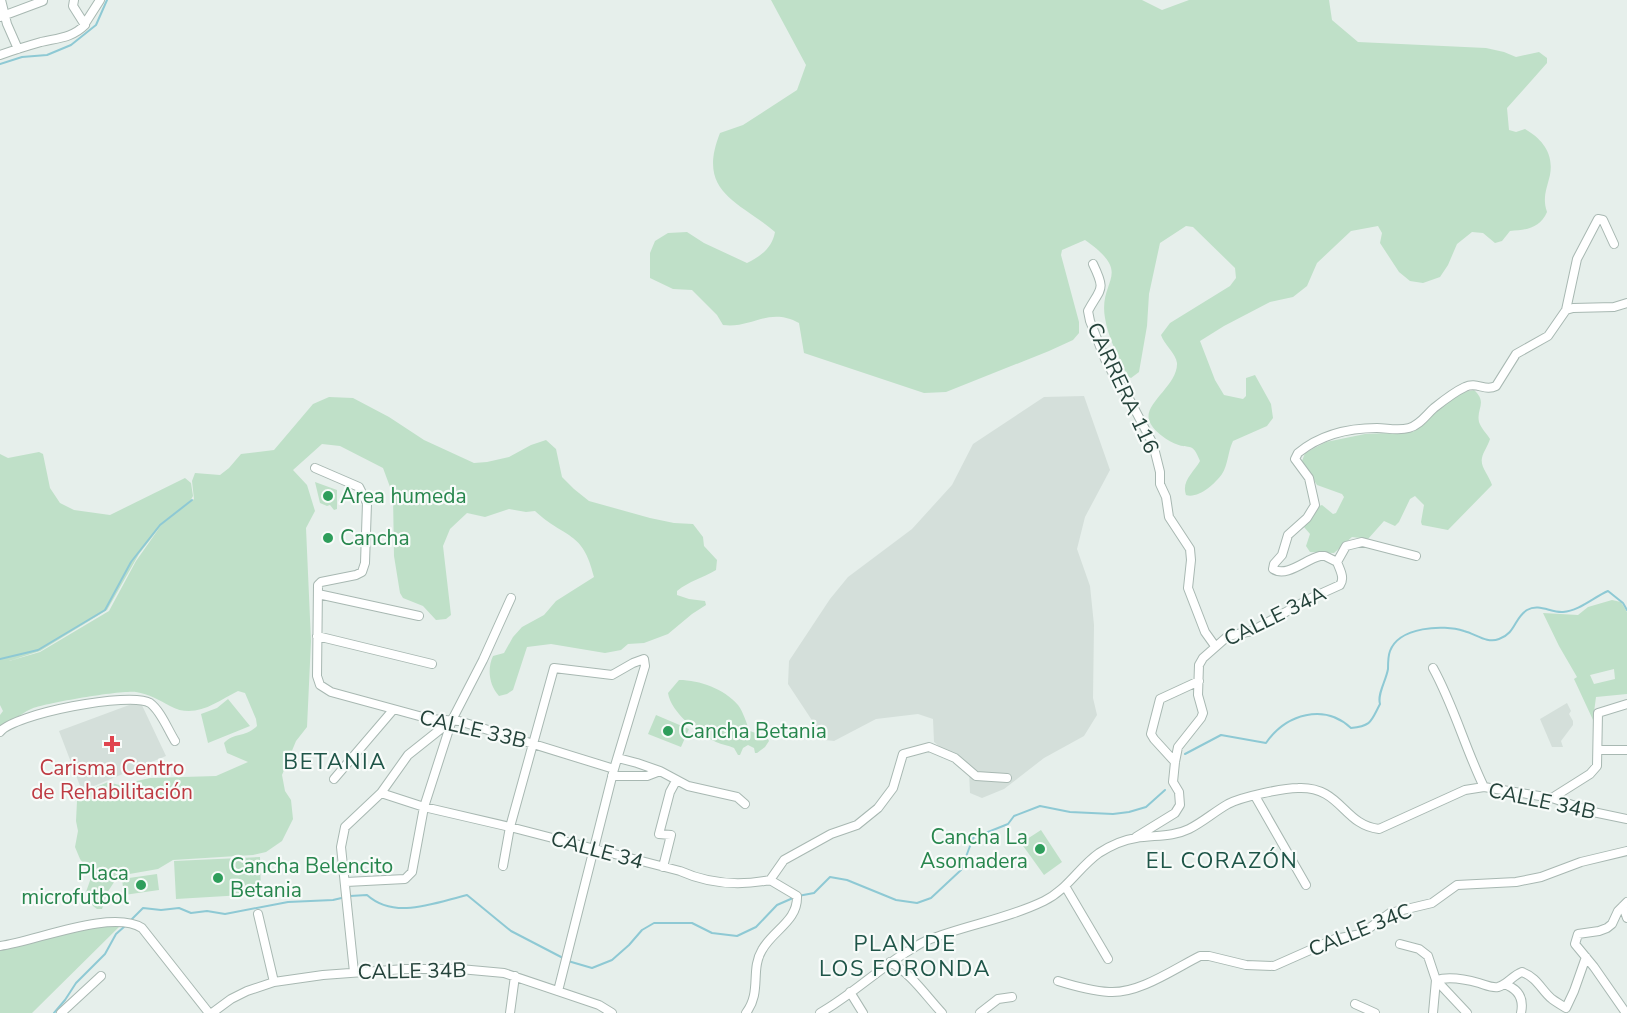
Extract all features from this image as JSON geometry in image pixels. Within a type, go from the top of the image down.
[{"type":"street","points":[[1,0],[2,16],[18,49]]},
{"type":"street","points":[[2,16],[7,12],[43,2],[43,0]]},
{"type":"street","points":[[0,55],[44,41],[59,40],[70,36],[84,24],[100,0]]},
{"type":"street","points":[[74,3],[84,24]]},
{"type":"street","points":[[67,15],[73,10],[74,3]]},
{"type":"street","points":[[1337,562],[1320,556],[1288,570],[1278,572],[1273,569],[1274,564],[1282,555],[1288,536],[1307,518],[1315,505],[1309,478],[1295,459],[1298,453],[1330,435],[1378,428],[1407,428],[1420,422],[1466,386],[1474,384],[1487,389],[1493,388],[1499,383],[1516,354],[1548,336],[1566,310],[1577,259],[1598,219],[1603,220],[1614,244]]},
{"type":"street","name":"CARRERA 116","points":[[1093,264],[1102,281],[1100,293],[1089,311],[1090,321],[1105,359],[1153,444],[1169,517],[1190,549],[1188,588],[1205,632],[1215,646]]},
{"type":"street","points":[[1566,310],[1614,307],[1627,303]]},
{"type":"street","points":[[315,468],[359,487],[367,503],[365,563],[362,572],[321,582],[318,594],[317,636],[432,664]]},
{"type":"street","name":"CALLE 34A","points":[[1199,681],[1199,665],[1203,658],[1228,636],[1252,631],[1309,599],[1340,585],[1342,574],[1337,562],[1346,546],[1362,542],[1416,556]]},
{"type":"street","points":[[318,594],[419,616]]},
{"type":"street","points":[[346,885],[405,879],[412,872],[424,807],[452,720],[511,598]]},
{"type":"street","name":"CALLE 33B","points":[[317,636],[317,676],[320,685],[331,692],[430,719],[452,720],[533,743],[613,772],[647,776],[660,771]]},
{"type":"street","points":[[502,866],[510,827],[554,668],[612,675],[641,659],[645,661],[613,772],[558,991]]},
{"type":"street","points":[[1433,668],[1449,698],[1469,757],[1484,787]]},
{"type":"street","points":[[1134,838],[1175,813],[1180,805],[1179,792],[1173,782],[1175,762],[1178,747],[1203,713],[1198,695],[1199,681],[1161,699],[1151,734],[1175,762]]},
{"type":"street","points":[[0,732],[11,723],[34,715],[109,701],[136,699],[148,702],[156,709],[175,741]]},
{"type":"street","points":[[1551,798],[1590,774],[1598,766],[1598,713],[1627,704]]},
{"type":"street","points":[[334,779],[393,710]]},
{"type":"street","points":[[354,972],[341,847],[345,827],[381,793],[408,755],[452,720]]},
{"type":"street","points":[[746,1013],[752,1005],[756,988],[758,958],[762,948],[793,915],[797,907],[797,896],[794,892],[770,880],[784,860],[831,834],[857,825],[878,808],[893,789],[903,754],[929,747],[955,758],[976,776],[1007,778]]},
{"type":"street","points":[[1598,750],[1627,750]]},
{"type":"street","points":[[618,759],[660,771],[676,781],[696,788],[737,797],[745,804]]},
{"type":"street","points":[[663,867],[671,835],[659,834],[670,792],[676,781]]},
{"type":"street","name":"CALLE 34B","points":[[820,1013],[890,962],[927,940],[1020,912],[1047,900],[1065,886],[1096,855],[1114,844],[1134,838],[1169,835],[1189,829],[1231,803],[1255,796],[1296,788],[1323,791],[1334,798],[1359,823],[1369,828],[1379,829],[1465,790],[1484,787],[1551,798],[1593,812],[1627,819]]},
{"type":"street","name":"CALLE 34","points":[[381,793],[424,807],[663,867],[700,880],[749,884],[770,880]]},
{"type":"street","points":[[1255,796],[1306,885]]},
{"type":"street","name":"CALLE 34C","points":[[1058,981],[1109,992],[1121,991],[1153,981],[1200,956],[1246,965],[1274,966],[1335,939],[1361,934],[1390,913],[1432,903],[1457,885],[1516,882],[1541,877],[1581,862],[1627,851]]},
{"type":"street","points":[[1065,886],[1108,959]]},
{"type":"street","points":[[1625,904],[1627,918]]},
{"type":"street","points":[[1625,904],[1618,911],[1612,924],[1599,931],[1578,934],[1575,944],[1626,1013]]},
{"type":"street","points":[[258,914],[274,982]]},
{"type":"street","points":[[0,946],[73,927],[123,922],[134,924],[142,928],[211,1013]]},
{"type":"street","points":[[1400,944],[1419,949],[1428,956],[1436,980],[1467,1013]]},
{"type":"street","points":[[1436,980],[1444,977],[1459,978],[1491,988],[1504,984],[1514,975],[1522,972],[1530,975],[1550,998],[1567,1010],[1586,957]]},
{"type":"street","points":[[890,962],[901,968],[942,1013]]},
{"type":"street","name":"CALLE 34B","points":[[211,1013],[247,991],[274,982],[354,972],[405,969],[487,970],[515,976],[599,1005],[612,1013]]},
{"type":"street","points":[[63,1012],[101,976]]},
{"type":"street","points":[[510,1013],[515,976]]},
{"type":"street","points":[[1433,1013],[1436,980]]},
{"type":"street","points":[[1504,984],[1511,986],[1519,993],[1523,1002],[1521,1013]]},
{"type":"street","points":[[850,992],[863,1013]]},
{"type":"street","points":[[980,1013],[998,999],[1012,997]]},
{"type":"street","points":[[1355,1004],[1376,1013]]},
{"type":"shaded area","points":[[1084,396],[1110,470],[1085,517],[1077,549],[1090,586],[1094,625],[1093,698],[1097,715],[1084,736],[1044,758],[1004,789],[982,798],[970,793],[969,771],[934,742],[933,719],[918,714],[876,719],[834,741],[825,740],[788,684],[789,661],[830,599],[848,577],[912,529],[952,485],[973,444],[1044,397]]},
{"type":"shaded area","name":"Carisma Centro de Rehabilitación","points":[[140,701],[166,756],[82,791],[59,731]]},
{"type":"shaded area","points":[[1567,703],[1573,725],[1561,741],[1563,747],[1552,747],[1540,719]]},
{"type":"green space","points":[[771,0],[1142,0],[1162,10],[1189,0],[1329,0],[1332,20],[1358,42],[1486,48],[1516,57],[1539,52],[1547,58],[1547,63],[1507,108],[1509,130],[1516,132],[1525,129],[1537,137],[1548,153],[1551,167],[1545,198],[1547,212],[1537,225],[1510,231],[1502,241],[1495,243],[1483,233],[1472,232],[1457,244],[1440,277],[1423,283],[1410,281],[1399,272],[1380,243],[1382,233],[1378,226],[1351,231],[1317,263],[1307,286],[1293,297],[1270,302],[1200,341],[1215,380],[1224,395],[1243,399],[1246,396],[1246,378],[1255,375],[1271,404],[1273,418],[1267,426],[1233,441],[1224,470],[1211,486],[1196,495],[1186,495],[1185,485],[1200,461],[1193,448],[1181,446],[1164,437],[1156,431],[1149,420],[1151,407],[1176,371],[1176,360],[1161,335],[1170,323],[1230,286],[1236,278],[1235,268],[1193,227],[1186,226],[1160,243],[1149,294],[1147,326],[1139,372],[1131,378],[1127,376],[1114,347],[1105,318],[1104,305],[1111,278],[1108,261],[1085,240],[1062,250],[1061,255],[1079,322],[1079,333],[1073,340],[946,392],[924,393],[804,353],[799,323],[788,318],[769,317],[743,324],[723,325],[717,315],[692,290],[673,289],[650,278],[650,253],[655,241],[668,233],[687,232],[704,243],[747,263],[765,251],[774,238],[775,232],[725,193],[717,183],[713,169],[714,153],[720,133],[743,125],[797,90],[806,65]]},
{"type":"green space","points":[[1474,390],[1481,402],[1479,422],[1490,439],[1482,461],[1492,485],[1448,530],[1422,525],[1424,505],[1415,496],[1410,499],[1395,526],[1384,521],[1368,539],[1352,537],[1334,553],[1310,552],[1306,546],[1310,534],[1304,527],[1319,506],[1322,505],[1333,514],[1336,513],[1344,497],[1342,494],[1317,485],[1302,461],[1305,453],[1326,442],[1365,434],[1413,432],[1447,403],[1464,392]]},
{"type":"green space","points":[[329,397],[353,398],[389,417],[424,440],[474,463],[509,457],[546,440],[556,449],[562,477],[589,501],[650,518],[693,524],[703,537],[704,546],[717,560],[716,570],[691,582],[677,591],[677,595],[705,601],[706,605],[668,634],[644,643],[628,644],[621,650],[605,653],[551,644],[527,647],[513,690],[499,696],[490,677],[493,656],[504,653],[522,627],[544,615],[556,601],[594,577],[584,551],[572,537],[535,511],[509,509],[485,517],[467,513],[450,529],[443,546],[451,615],[446,619],[436,620],[423,606],[403,598],[400,593],[394,556],[393,495],[383,468],[340,446],[322,444],[293,470],[307,485],[315,511],[306,528],[311,641],[307,727],[296,741],[282,775],[285,791],[291,800],[293,819],[282,841],[266,852],[253,855],[173,860],[158,869],[118,876],[107,893],[102,909],[97,909],[86,892],[92,875],[80,859],[75,847],[78,831],[77,801],[83,793],[108,782],[119,785],[150,778],[216,776],[248,762],[227,753],[224,743],[232,737],[253,730],[257,726],[256,719],[245,693],[238,691],[205,708],[188,711],[179,710],[145,694],[128,692],[84,697],[39,706],[0,729],[0,715],[3,711],[0,705],[0,454],[8,458],[39,452],[43,454],[50,488],[60,503],[74,510],[110,515],[185,478],[191,483],[193,496],[189,503],[194,499],[192,481],[195,473],[220,475],[241,454],[274,450],[313,404]],"holes":[[[160,527],[136,561],[109,611],[40,652],[9,661],[40,651],[107,610],[139,554]]]},
{"type":"green space","name":"Area humeda","points":[[315,482],[337,490],[337,509],[334,510],[330,505],[320,503]]},
{"type":"green space","points":[[1612,600],[1621,602],[1627,612],[1627,694],[1596,697],[1593,720],[1574,679],[1577,677],[1543,613],[1578,615],[1588,607]],"holes":[[[1614,669],[1615,679],[1594,684],[1590,675]]]},
{"type":"green space","points":[[679,680],[711,686],[726,694],[740,708],[750,731],[767,737],[769,741],[765,747],[755,753],[754,748],[748,745],[738,755],[734,748],[716,742],[694,728],[680,715],[670,701],[668,693]]},
{"type":"green space","points":[[228,699],[250,726],[208,743],[201,714],[217,708]]},
{"type":"green space","name":"Cancha Betania","points":[[656,715],[689,729],[681,747],[648,734]]},
{"type":"green space","name":"Cancha La Asomadera","points":[[1041,830],[1062,862],[1044,875],[1021,843]]},
{"type":"green space","name":"Cancha Belencito Betania","points":[[260,857],[261,894],[176,899],[174,861]]},
{"type":"green space","name":"Placa microfutbol","points":[[157,874],[159,890],[124,895],[122,879]]},
{"type":"green space","points":[[121,925],[32,1013],[0,1013],[0,947],[71,928]]},
{"type":"waterway","points":[[0,64],[22,57],[47,55],[71,45],[96,25],[107,0]]},
{"type":"waterway","points":[[0,659],[38,650],[105,610],[131,562],[160,525],[192,500]]},
{"type":"waterway","points":[[1185,754],[1221,735],[1266,743],[1284,725],[1306,715],[1329,716],[1351,728],[1367,724],[1380,704],[1390,651],[1395,643],[1412,632],[1445,628],[1495,640],[1509,633],[1527,610],[1540,608],[1558,612],[1569,611],[1608,591],[1623,603],[1627,610]]},
{"type":"waterway","points":[[798,896],[814,893],[830,877],[847,880],[896,900],[917,903],[931,898],[961,870],[973,838],[1008,824],[1014,816],[1040,806],[1070,812],[1113,814],[1129,812],[1146,807],[1165,790]]},
{"type":"waterway","points":[[129,922],[143,908],[161,910],[179,908],[191,913],[207,911],[225,914],[288,902],[333,900],[367,895],[378,903],[402,908],[428,905],[467,895],[511,931],[563,958]]},
{"type":"waterway","points":[[568,961],[592,968],[612,960],[642,930],[654,923],[692,923],[712,933],[737,936],[756,927],[777,905],[793,898]]},
{"type":"waterway","points":[[54,1013],[76,983],[105,954],[116,934],[125,926]]},
{"type":"place","name":"Area humeda","points":[[328,496]]},
{"type":"place","name":"Cancha","points":[[328,538]]},
{"type":"place","name":"Cancha Betania","points":[[668,731]]},
{"type":"place","name":"Carisma Centro de Rehabilitación","points":[[112,744]]},
{"type":"place","name":"Cancha La Asomadera","points":[[1040,849]]},
{"type":"place","name":"Cancha Belencito Betania","points":[[218,878]]},
{"type":"place","name":"Placa microfutbol","points":[[141,885]]},
{"type":"district","name":"BETANIA","points":[[335,761]]},
{"type":"district","name":"EL CORAZÓN","points":[[1222,860]]},
{"type":"district","name":"PLAN DE LOS FORONDA","points":[[905,956]]}]
